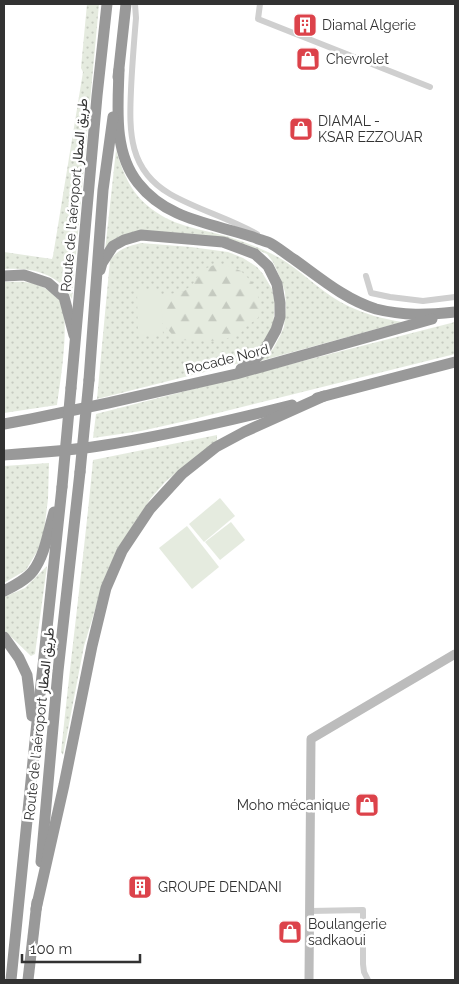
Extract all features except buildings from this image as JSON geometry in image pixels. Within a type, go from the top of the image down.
[{"type":"highway","name":"Route de l'aéroport طريق المطار","points":[[11,980],[72,388],[107,4]]},
{"type":"highway","name":"Route de l'aéroport طريق المطار","points":[[29,979],[89,380],[104,190],[126,4]]},
{"type":"highway","points":[[119,70],[119,132],[128,165],[132,175],[139,184],[161,205],[190,219],[270,243],[350,298],[374,308],[399,314],[415,315],[455,312]]},
{"type":"highway","points":[[96,283],[102,263],[113,246],[124,240],[141,235],[223,242],[255,254],[268,266],[277,284],[280,317],[276,330],[266,348],[236,374]]},
{"type":"highway","points":[[4,276],[24,275],[48,283],[64,297],[76,342]]},
{"type":"highway","name":"Rocade Nord","points":[[4,424],[108,404],[236,374],[455,312]]},
{"type":"highway","points":[[4,454],[97,446],[140,439],[257,414],[455,362]]},
{"type":"highway","points":[[36,909],[103,597],[122,551],[150,509],[182,474],[216,447],[244,432],[324,396]]},
{"type":"highway","points":[[4,591],[32,572],[41,555],[62,487]]},
{"type":"highway","points":[[4,637],[19,658],[27,675],[35,741]]},
{"type":"highway","points":[[5,980],[12,968]]},
{"type":"street","points":[[135,4],[136,18],[130,124],[135,154],[140,164],[147,175],[169,193],[236,223],[270,243]]},
{"type":"street","points":[[260,4],[258,19],[430,87]]},
{"type":"street","points":[[366,276],[371,293],[423,301],[455,297]]},
{"type":"street","points":[[309,980],[311,739],[455,654]]},
{"type":"street","points":[[310,911],[363,910],[363,964],[368,980]]},
{"type":"green space","points":[[87,4],[99,4],[72,299],[63,286],[50,276],[35,271],[4,269],[4,252],[52,259],[83,72],[81,68]]},
{"type":"green space","points":[[116,150],[126,177],[135,192],[148,206],[165,218],[185,226],[238,240],[274,255],[348,306],[374,316],[402,322],[260,361],[273,349],[284,327],[285,292],[273,262],[267,254],[229,239],[167,232],[105,251]]},
{"type":"green space","points":[[141,243],[228,252],[243,258],[257,267],[272,289],[275,303],[273,326],[260,349],[240,363],[97,399],[110,260],[124,248]]},
{"type":"green space","points":[[214,265],[228,266],[241,271],[252,282],[261,304],[258,318],[239,335],[220,341],[177,340],[156,316],[156,305],[166,295],[184,291],[193,284],[202,270]]},
{"type":"green space","points":[[4,282],[25,282],[39,285],[47,289],[60,301],[65,322],[65,336],[57,405],[4,413]]},
{"type":"green space","points":[[161,289],[163,335],[138,336],[137,290]]},
{"type":"green space","points":[[455,322],[455,354],[190,420],[141,431],[93,438],[96,414]]},
{"type":"green space","points":[[217,435],[217,441],[165,482],[151,498],[117,550],[105,577],[84,646],[63,755],[61,752],[93,460]]},
{"type":"green space","points":[[49,463],[48,499],[44,531],[38,550],[26,570],[4,583],[4,466]]},
{"type":"green space","points":[[220,498],[235,516],[204,542],[189,524]]},
{"type":"green space","points":[[231,522],[245,540],[220,560],[205,542]]},
{"type":"green space","points":[[187,526],[219,567],[192,589],[159,548]]},
{"type":"green space","points":[[47,566],[35,654],[31,656],[4,630],[4,597],[25,588]]},
{"type":"place","name":"Diamal Algerie","points":[[305,25]]},
{"type":"place","name":"Chevrolet","points":[[308,59]]},
{"type":"place","name":"DIAMAL - KSAR EZZOUAR","points":[[301,129]]},
{"type":"place","name":"Moho mécanique","points":[[367,805]]},
{"type":"place","name":"GROUPE DENDANI","points":[[140,887]]},
{"type":"place","name":"Boulangerie sadkaoui","points":[[290,932]]}]
